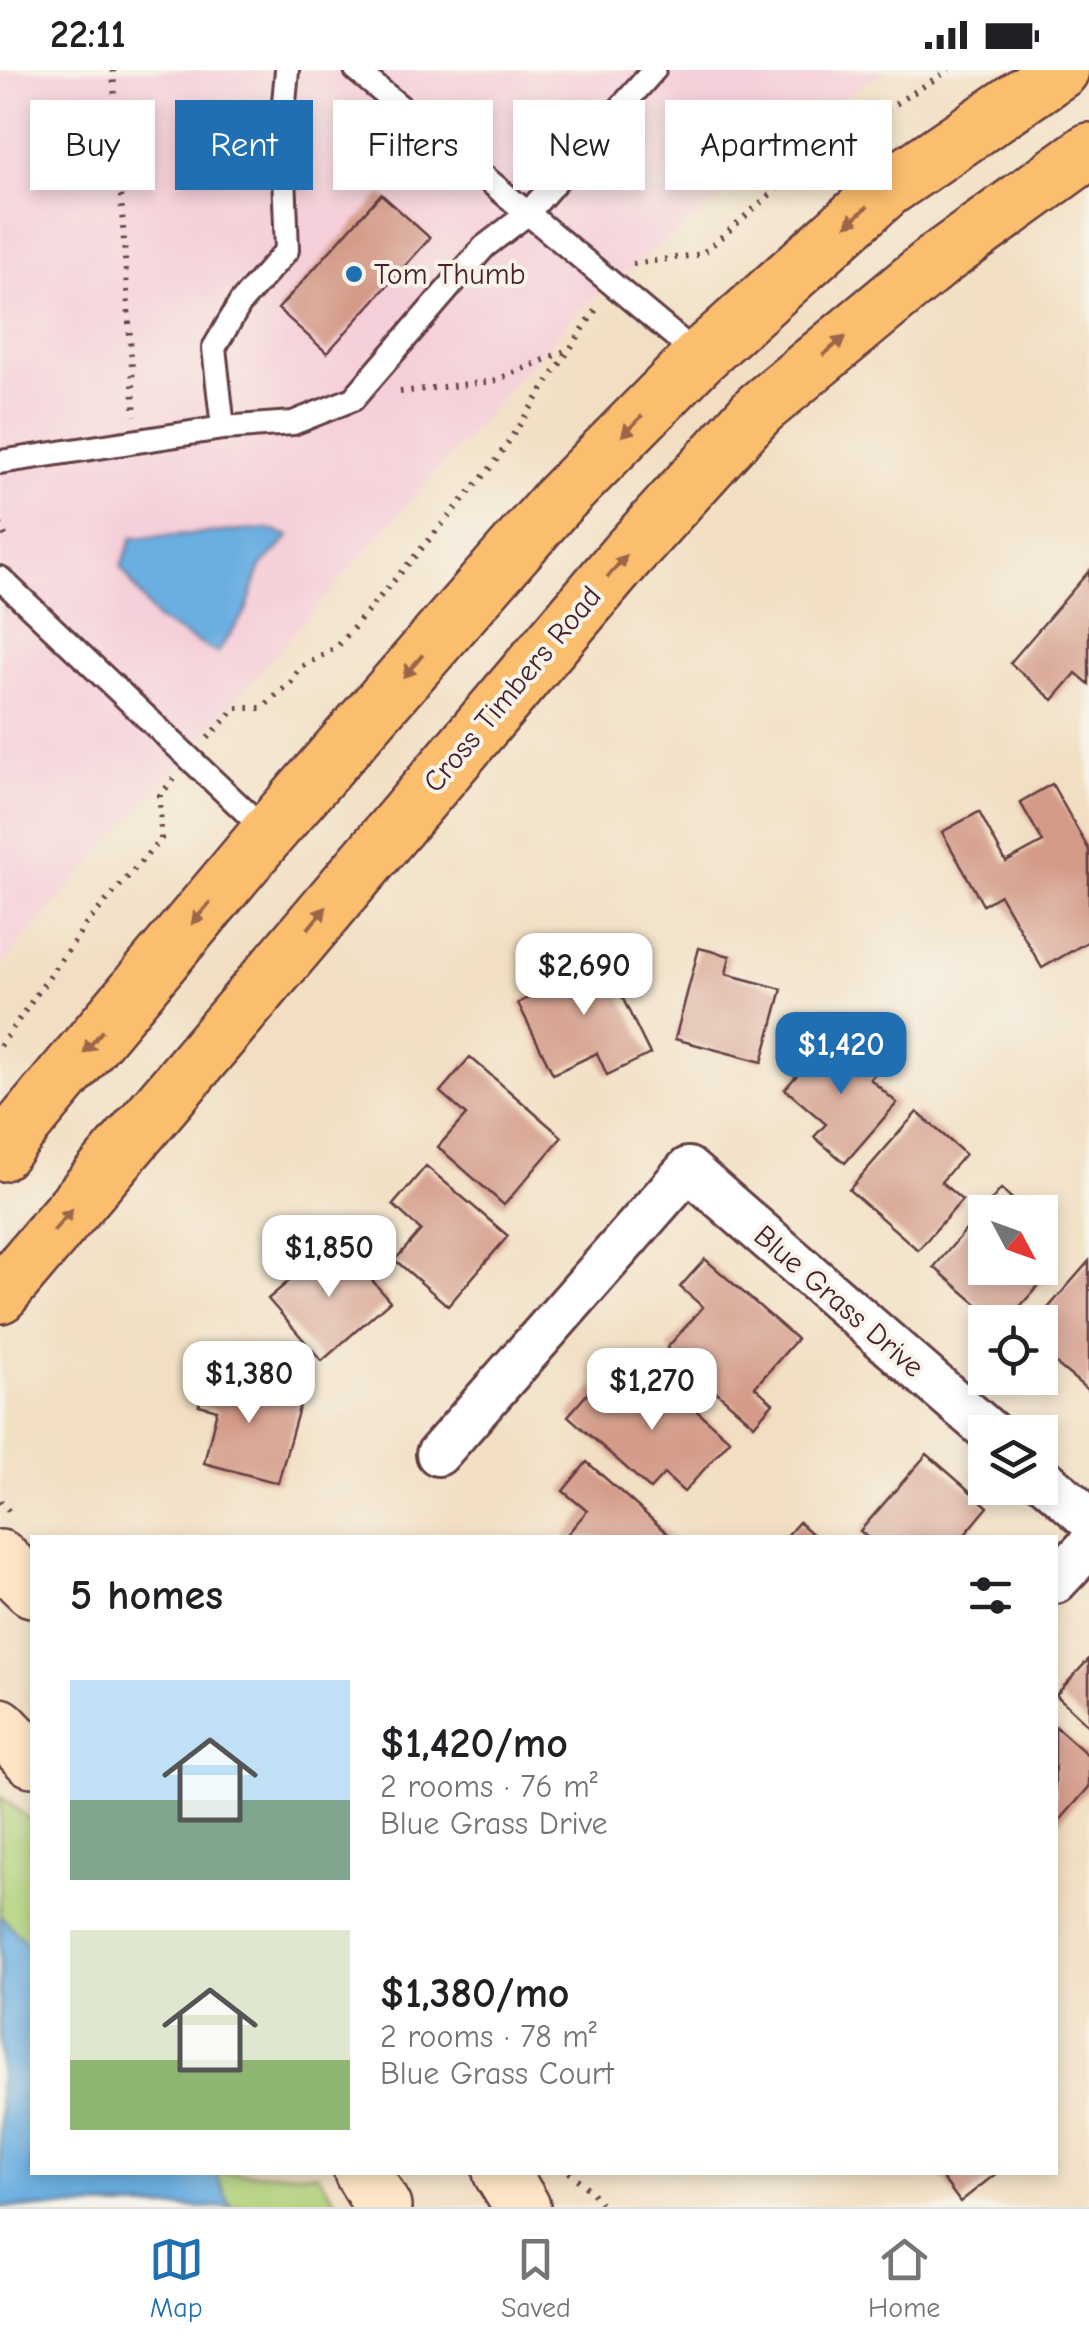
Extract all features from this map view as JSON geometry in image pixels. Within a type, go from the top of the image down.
[{"type":"main road","points":[[0,1153],[268,833],[556,503],[700,357],[887,189],[1061,70]]},
{"type":"main road","name":"Cross Timbers Road","points":[[0,1294],[601,584],[759,408],[940,258],[1089,151]]},
{"type":"main road","points":[[700,357],[759,408]]},
{"type":"main road","points":[[0,1558],[30,1587]]},
{"type":"main road","points":[[0,1726],[30,1757]]},
{"type":"main road","points":[[364,2175],[383,2207]]},
{"type":"main road","points":[[503,2175],[522,2207]]},
{"type":"street","name":"Blue Grass Drive","points":[[438,1454],[688,1168],[971,1415]]},
{"type":"street","points":[[1058,1491],[1089,1518]]},
{"type":"street","points":[[1058,1579],[1089,1546]]},
{"type":"lane","points":[[224,428],[214,348],[241,302],[287,250],[282,124],[287,70]]},
{"type":"lane","points":[[356,70],[700,357]]},
{"type":"lane","points":[[0,462],[224,428],[293,423],[352,399],[484,247],[527,214],[654,70]]},
{"type":"lane","points":[[0,578],[268,833]]},
{"type":"path","points":[[113,70],[136,442]]},
{"type":"path","points":[[0,1046],[88,922],[160,839],[160,796],[236,708],[262,708],[301,668],[338,647],[493,464],[566,350],[630,264],[702,254],[781,185],[870,120],[949,70]]},
{"type":"path","points":[[0,524],[6,538]]},
{"type":"path","points":[[572,2175],[602,2207]]},
{"type":"shaded area","points":[[0,70],[886,70],[842,100],[665,100],[665,190],[729,190],[578,311],[0,966]]},
{"type":"green space","points":[[0,1796],[30,1819],[30,2175],[318,2175],[340,2207],[0,2207]]},
{"type":"water","points":[[268,529],[290,536],[260,568],[246,611],[217,653],[157,620],[121,567],[132,538]]},
{"type":"water","points":[[0,1915],[30,1947],[30,2175],[217,2175],[231,2207],[0,2207]]},
{"type":"building","name":"Tom Thumb","points":[[381,194],[430,238],[327,353],[278,309]]},
{"type":"building","points":[[1089,571],[1089,684],[1076,673],[1053,700],[1010,663]]},
{"type":"building","points":[[1052,784],[1089,850],[1089,941],[1042,968],[1000,895],[983,905],[942,832],[979,812],[1006,862],[1043,842],[1020,802]]},
{"type":"building","points":[[597,946],[650,1054],[607,1075],[597,1053],[553,1074],[518,1003],[565,980],[559,965]]},
{"type":"building","points":[[699,948],[730,956],[726,974],[782,989],[762,1062],[675,1039]]},
{"type":"building","points":[[833,1033],[877,1071],[870,1079],[897,1103],[845,1163],[814,1137],[826,1124],[785,1089]]},
{"type":"building","points":[[470,1057],[562,1137],[504,1205],[438,1147],[466,1115],[440,1092]]},
{"type":"building","points":[[917,1112],[965,1154],[941,1182],[962,1200],[918,1250],[849,1190]]},
{"type":"building","points":[[426,1166],[508,1236],[448,1306],[395,1260],[421,1230],[393,1205]]},
{"type":"building","points":[[968,1227],[968,1285],[1039,1285],[1021,1305],[978,1305],[934,1267]]},
{"type":"building","points":[[337,1240],[390,1301],[322,1361],[268,1299]]},
{"type":"building","points":[[705,1259],[797,1339],[755,1387],[773,1403],[754,1425],[667,1348],[703,1307],[680,1287]]},
{"type":"building","points":[[1089,1261],[1089,1391],[1058,1365],[1058,1305],[1051,1305]]},
{"type":"building","points":[[651,1371],[730,1440],[684,1492],[664,1474],[650,1489],[568,1416],[595,1385],[619,1407]]},
{"type":"building","points":[[208,1372],[302,1397],[278,1483],[204,1463],[217,1410],[199,1405]]},
{"type":"building","points":[[927,1454],[968,1490],[968,1505],[988,1507],[965,1535],[865,1535],[860,1531]]},
{"type":"building","points":[[587,1462],[670,1535],[567,1535],[587,1511],[563,1491]]},
{"type":"building","points":[[799,1522],[814,1535],[788,1535]]},
{"type":"building","points":[[1089,1659],[1089,1726],[1058,1693]]},
{"type":"building","points":[[1058,1729],[1089,1756],[1089,1787],[1058,1823]]},
{"type":"building","points":[[940,2175],[994,2175],[960,2202]]},
{"type":"place","name":"Tom Thumb","points":[[354,274]]}]
